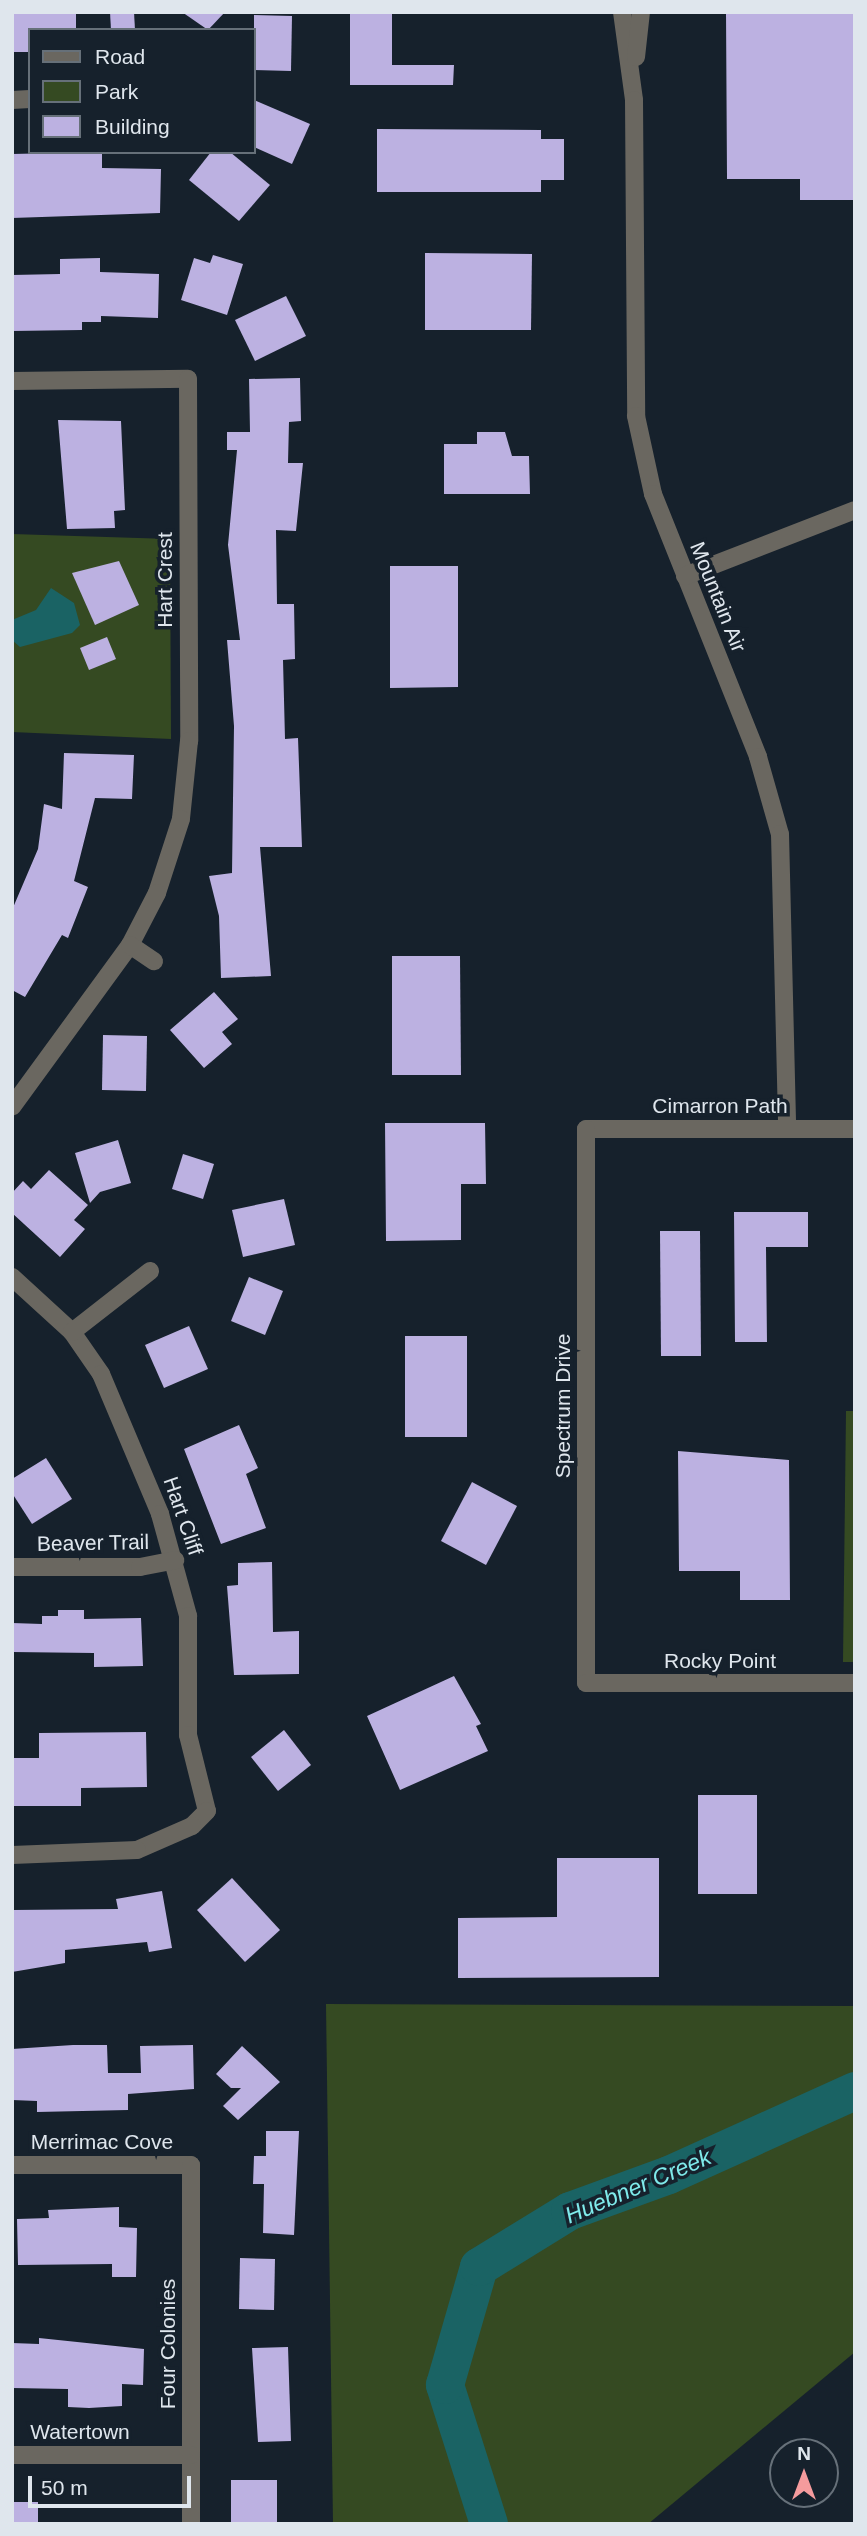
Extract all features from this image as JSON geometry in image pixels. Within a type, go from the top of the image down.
[{"type":"street","name":"Mountain Air","points":[[622,12],[633,78]]},
{"type":"street","name":"Mountain Air","points":[[641,12],[633,78],[636,416],[653,494],[758,757],[780,834],[787,1129]]},
{"type":"street","name":"Hart Crest","points":[[12,382],[188,379],[187,780],[170,857],[130,945],[12,1107]]},
{"type":"street","points":[[685,576],[855,510]]},
{"type":"street","points":[[130,945],[154,961]]},
{"type":"street","name":"Cimarron Path","points":[[586,1129],[855,1129]]},
{"type":"street","name":"Spectrum Drive","points":[[586,1129],[586,1683]]},
{"type":"street","points":[[72,1332],[150,1271]]},
{"type":"street","name":"Hart Cliff","points":[[12,1278],[72,1332],[101,1374],[131,1439],[175,1560],[188,1616],[189,1747],[206,1811],[192,1826],[136,1850],[12,1856]]},
{"type":"street","name":"Beaver Trail","points":[[12,1567],[140,1567],[175,1560]]},
{"type":"street","name":"Rocky Point","points":[[586,1683],[855,1683]]},
{"type":"street","name":"Merrimac Cove","points":[[12,2165],[191,2165]]},
{"type":"street","name":"Four Colonies","points":[[191,2165],[191,2524]]},
{"type":"street","name":"Watertown","points":[[12,2455],[191,2455]]},
{"type":"green space","points":[[12,534],[170,539],[171,739],[12,732]]},
{"type":"green space","points":[[846,1411],[855,1411],[855,1662],[843,1662]]},
{"type":"green space","points":[[326,2004],[855,2006],[855,2352],[648,2524],[333,2524]]},
{"type":"shaded area","points":[[51,588],[74,603],[80,625],[72,633],[20,647],[12,640],[12,620],[36,610]]},
{"type":"building","points":[[12,12],[76,12],[76,28],[28,28],[28,52],[12,52]]},
{"type":"building","points":[[110,12],[134,12],[135,28],[111,28]]},
{"type":"building","points":[[182,12],[225,12],[210,28],[205,28]]},
{"type":"building","points":[[350,12],[392,12],[392,65],[454,65],[453,85],[350,85]]},
{"type":"building","points":[[726,12],[855,12],[855,200],[800,200],[800,179],[727,179]]},
{"type":"building","points":[[254,15],[292,16],[291,71],[256,70]]},
{"type":"building","points":[[256,101],[310,124],[292,164],[256,148]]},
{"type":"building","points":[[377,129],[541,130],[541,139],[564,139],[564,180],[541,180],[541,192],[377,192]]},
{"type":"building","points":[[12,154],[102,154],[102,168],[161,169],[160,213],[12,218]]},
{"type":"building","points":[[209,154],[232,154],[270,185],[239,221],[189,180]]},
{"type":"building","points":[[425,253],[532,254],[531,330],[425,330]]},
{"type":"building","points":[[213,255],[243,264],[227,315],[181,300],[194,258],[210,263]]},
{"type":"building","points":[[100,258],[100,272],[159,274],[158,318],[101,316],[101,322],[82,322],[82,330],[12,331],[12,275],[60,274],[60,259]]},
{"type":"building","points":[[286,296],[306,336],[255,361],[235,320]]},
{"type":"building","points":[[300,378],[301,421],[289,422],[288,463],[303,463],[296,531],[276,530],[277,604],[294,604],[295,659],[283,660],[285,739],[298,738],[302,847],[260,847],[271,976],[221,978],[219,916],[209,876],[232,873],[234,726],[227,640],[240,640],[228,545],[237,450],[227,450],[227,432],[250,432],[249,379]]},
{"type":"building","points":[[58,420],[121,421],[125,510],[114,511],[115,528],[67,529]]},
{"type":"building","points":[[477,432],[505,432],[512,456],[529,456],[530,494],[444,494],[444,444],[477,444]]},
{"type":"building","points":[[119,561],[139,605],[95,625],[72,573]]},
{"type":"building","points":[[390,566],[458,566],[458,687],[390,688]]},
{"type":"building","points":[[107,637],[116,659],[89,670],[80,648]]},
{"type":"building","points":[[64,753],[134,755],[132,799],[95,798],[74,881],[88,887],[68,938],[62,935],[25,997],[12,990],[12,910],[38,849],[44,804],[62,809]]},
{"type":"building","points":[[392,956],[460,956],[461,1075],[392,1075]]},
{"type":"building","points":[[214,992],[238,1019],[222,1032],[232,1044],[204,1068],[170,1030]]},
{"type":"building","points":[[103,1035],[147,1036],[146,1091],[102,1090]]},
{"type":"building","points":[[385,1123],[485,1123],[486,1184],[461,1184],[461,1240],[386,1241]]},
{"type":"building","points":[[118,1140],[131,1183],[100,1192],[90,1203],[75,1153]]},
{"type":"building","points":[[183,1154],[214,1164],[203,1199],[172,1189]]},
{"type":"building","points":[[49,1170],[88,1205],[74,1220],[85,1229],[60,1257],[12,1213],[12,1193],[23,1181],[31,1189]]},
{"type":"building","points":[[284,1199],[295,1245],[243,1257],[232,1210]]},
{"type":"building","points":[[734,1212],[808,1212],[808,1247],[766,1247],[767,1342],[735,1342]]},
{"type":"building","points":[[660,1231],[700,1231],[701,1356],[661,1356]]},
{"type":"building","points":[[249,1277],[283,1291],[265,1335],[231,1321]]},
{"type":"building","points":[[189,1326],[208,1369],[164,1388],[145,1345]]},
{"type":"building","points":[[405,1336],[467,1336],[467,1437],[405,1437]]},
{"type":"building","points":[[239,1425],[258,1468],[246,1474],[266,1528],[221,1544],[184,1449]]},
{"type":"building","points":[[678,1451],[789,1460],[790,1600],[740,1600],[740,1571],[679,1571]]},
{"type":"building","points":[[46,1458],[72,1499],[32,1524],[12,1493],[12,1479]]},
{"type":"building","points":[[472,1482],[517,1506],[486,1565],[441,1541]]},
{"type":"building","points":[[272,1562],[273,1632],[299,1631],[299,1674],[234,1675],[227,1586],[238,1585],[238,1563]]},
{"type":"building","points":[[58,1610],[84,1610],[84,1619],[141,1618],[143,1666],[94,1667],[94,1653],[12,1652],[12,1623],[42,1624],[42,1616],[58,1616]]},
{"type":"building","points":[[454,1676],[481,1724],[476,1726],[488,1751],[400,1790],[367,1716]]},
{"type":"building","points":[[284,1730],[311,1765],[278,1791],[251,1757]]},
{"type":"building","points":[[146,1732],[147,1787],[81,1788],[81,1806],[12,1806],[12,1758],[39,1758],[39,1733]]},
{"type":"building","points":[[698,1795],[757,1795],[757,1894],[698,1894]]},
{"type":"building","points":[[557,1858],[659,1858],[659,1977],[458,1978],[458,1918],[557,1917]]},
{"type":"building","points":[[232,1878],[280,1930],[245,1962],[197,1910]]},
{"type":"building","points":[[162,1891],[172,1948],[149,1952],[147,1942],[65,1950],[65,1963],[12,1972],[12,1910],[118,1909],[116,1899]]},
{"type":"building","points":[[107,2045],[108,2073],[141,2073],[140,2046],[193,2045],[194,2089],[128,2094],[128,2110],[37,2112],[37,2101],[12,2100],[12,2049]]},
{"type":"building","points":[[242,2046],[280,2082],[238,2120],[223,2106],[241,2088],[231,2088],[216,2074]]},
{"type":"building","points":[[266,2131],[299,2131],[294,2235],[263,2233],[264,2184],[253,2184],[254,2156],[266,2156]]},
{"type":"building","points":[[119,2207],[119,2227],[137,2228],[136,2277],[112,2277],[112,2264],[18,2265],[17,2219],[49,2218],[48,2210]]},
{"type":"building","points":[[240,2258],[275,2259],[274,2310],[239,2309]]},
{"type":"building","points":[[39,2338],[144,2349],[143,2385],[122,2384],[122,2406],[89,2408],[68,2407],[68,2389],[12,2388],[12,2343],[39,2344]]},
{"type":"building","points":[[288,2347],[291,2441],[258,2442],[252,2348]]},
{"type":"building","points":[[231,2480],[277,2480],[277,2524],[231,2524]]},
{"type":"building","points":[[12,2502],[38,2502],[38,2524],[12,2524]]},
{"type":"waterway","name":"Huebner Creek","points":[[489,2524],[445,2385],[479,2267],[570,2211],[669,2175],[855,2091]]}]
